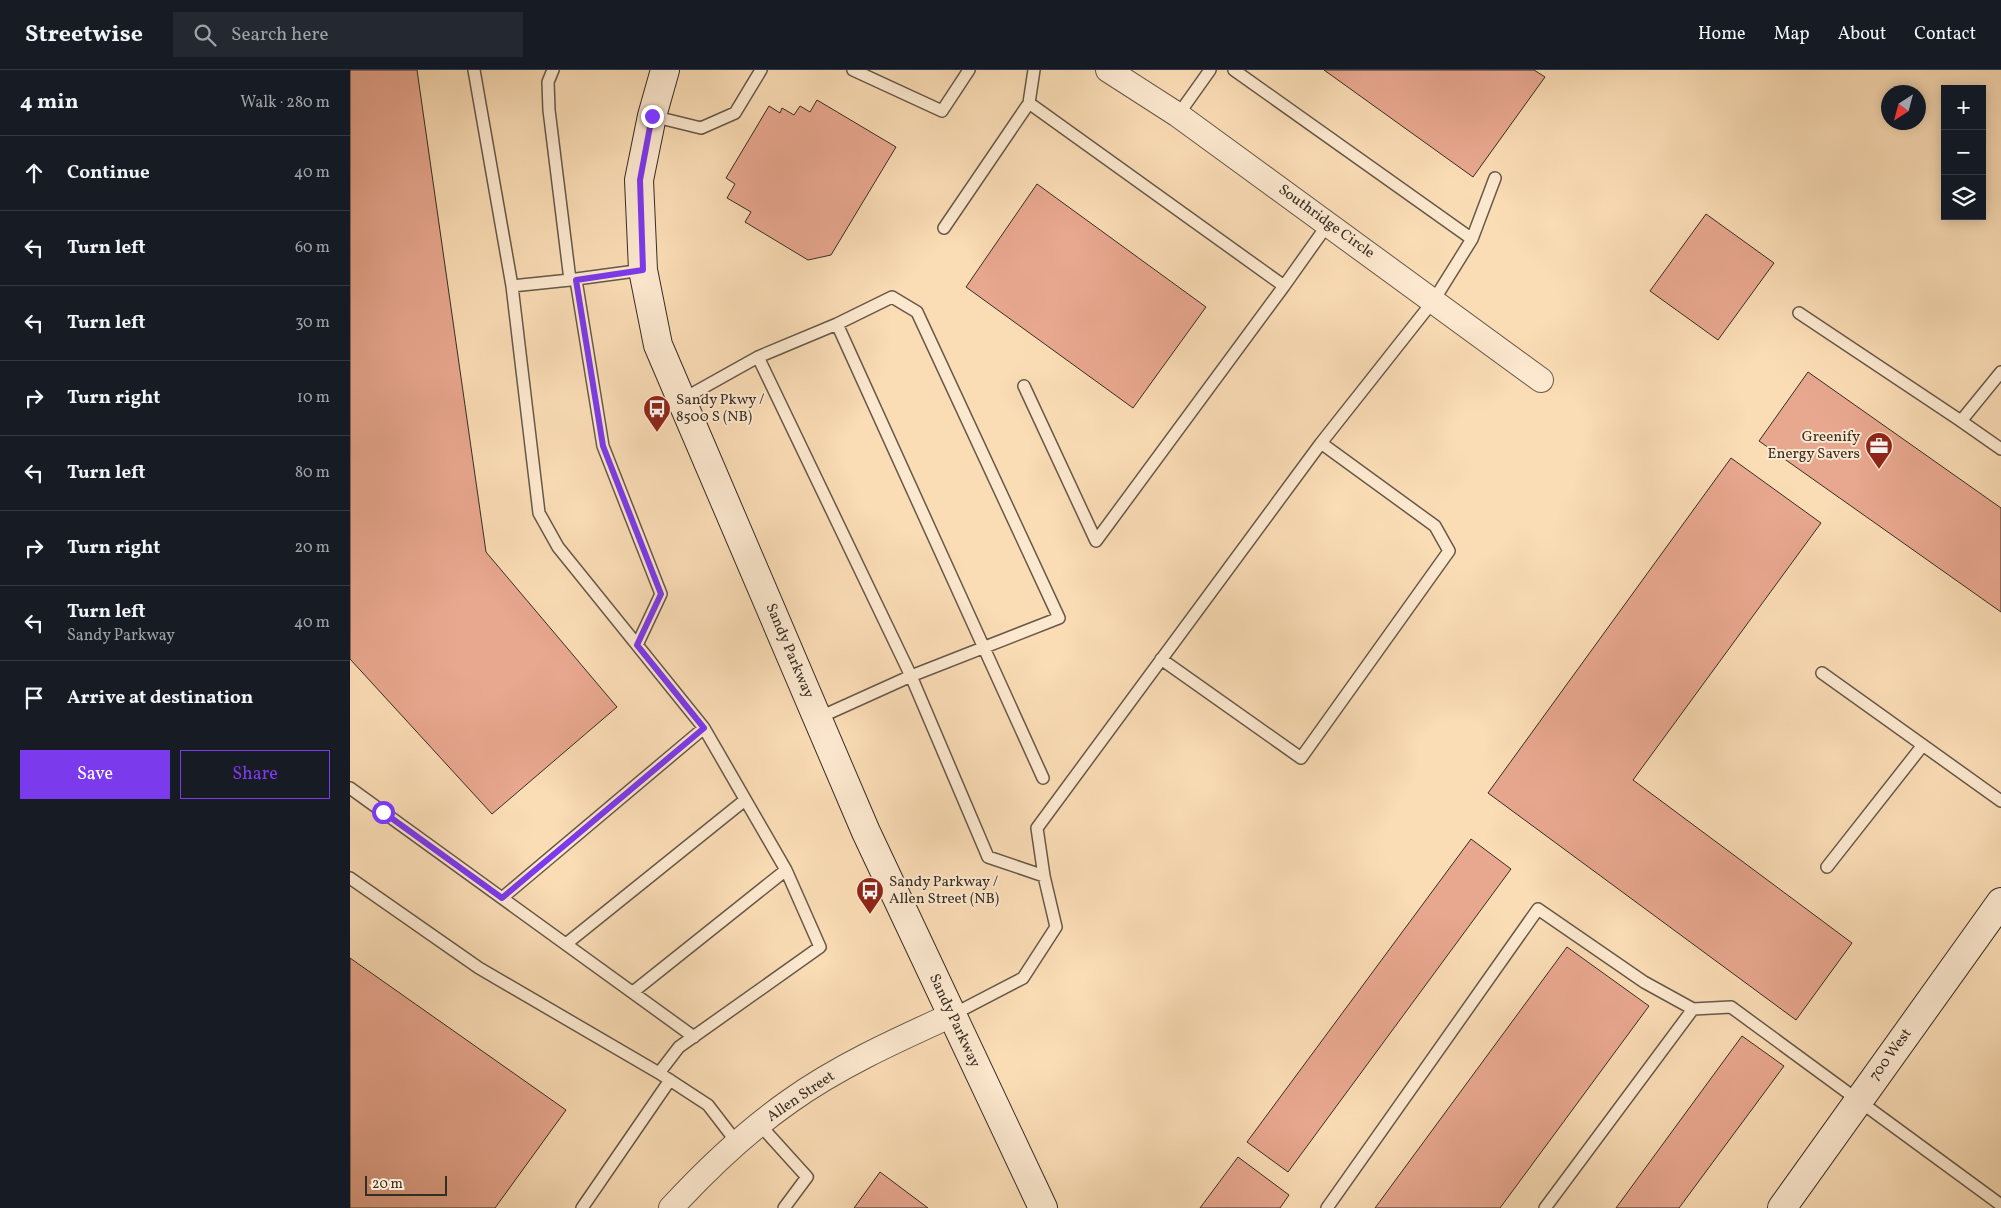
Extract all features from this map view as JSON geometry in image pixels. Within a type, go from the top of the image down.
[{"type":"main road","name":"Sandy Parkway","points":[[665,70],[652,116],[640,180],[643,270],[658,346],[866,832],[1043,1208]]},
{"type":"main road","name":"700 West","points":[[1782,1208],[2001,902]]},
{"type":"street","name":"Southridge Circle","points":[[1108,70],[1178,115],[1434,300],[1541,380]]},
{"type":"street","name":"Allen Street","points":[[671,1208],[698,1180],[738,1144],[790,1101],[822,1081],[905,1037],[952,1015]]},
{"type":"lane","points":[[474,70],[512,286],[539,513],[558,546],[704,728],[786,870],[820,946],[679,1047],[659,1073]]},
{"type":"lane","points":[[512,286],[570,280],[549,110],[548,82],[553,70]]},
{"type":"lane","points":[[652,116],[701,128],[735,113],[761,70]]},
{"type":"lane","points":[[853,70],[942,111],[969,70]]},
{"type":"lane","points":[[944,228],[1029,103],[1034,70]]},
{"type":"lane","points":[[1178,115],[1210,70]]},
{"type":"lane","points":[[1234,70],[1472,239]]},
{"type":"lane","points":[[1029,103],[1284,286]]},
{"type":"lane","points":[[952,1015],[1023,978],[1042,949],[1056,927],[1044,876],[1037,828],[1321,443],[1434,300],[1472,239],[1494,178]]},
{"type":"lane","points":[[1024,386],[1096,541],[1328,224]]},
{"type":"lane","points":[[512,286],[576,280],[643,270]]},
{"type":"lane","points":[[576,280],[603,446],[661,594],[637,645]]},
{"type":"lane","points":[[681,400],[758,357],[836,324],[892,297],[918,312],[1059,618],[910,676],[818,718]]},
{"type":"lane","points":[[1799,313],[1961,420],[2001,449]]},
{"type":"lane","points":[[836,324],[1044,778]]},
{"type":"lane","points":[[758,357],[910,676],[988,857],[1044,876]]},
{"type":"lane","points":[[1961,420],[2001,372]]},
{"type":"lane","points":[[1161,659],[1301,758],[1449,551],[1435,526],[1321,443]]},
{"type":"lane","points":[[1822,673],[2001,801]]},
{"type":"lane","points":[[502,898],[704,728]]},
{"type":"lane","points":[[1827,867],[1923,745]]},
{"type":"lane","points":[[350,788],[694,1036]]},
{"type":"lane","points":[[566,944],[745,800]]},
{"type":"lane","points":[[633,992],[786,870]]},
{"type":"lane","points":[[350,878],[479,968],[659,1073],[708,1105],[738,1144]]},
{"type":"lane","points":[[1327,1208],[1538,909],[1644,982],[1693,1009],[1731,1007],[2001,1205]]},
{"type":"lane","points":[[1545,1208],[1693,1009]]},
{"type":"lane","points":[[582,1208],[670,1080]]},
{"type":"lane","points":[[760,1125],[807,1177],[784,1208]]},
{"type":"building","points":[[350,70],[417,70],[486,552],[617,707],[492,814],[350,659]]},
{"type":"building","points":[[1324,70],[1534,70],[1545,77],[1473,177]]},
{"type":"building","points":[[817,100],[896,147],[831,255],[808,260],[745,222],[751,212],[727,198],[735,184],[726,178],[769,106],[780,113],[782,108],[794,115],[800,106],[810,112]]},
{"type":"building","points":[[1037,184],[1206,307],[1133,408],[966,287]]},
{"type":"building","points":[[1706,214],[1774,263],[1718,340],[1650,291]]},
{"type":"building","points":[[1808,372],[2001,508],[2001,612],[1759,441]]},
{"type":"building","points":[[1731,458],[1821,523],[1633,780],[1852,943],[1796,1020],[1488,793]]},
{"type":"building","points":[[1471,839],[1511,869],[1288,1172],[1247,1142]]},
{"type":"building","points":[[1567,947],[1649,1006],[1500,1208],[1375,1208]]},
{"type":"building","points":[[350,958],[566,1110],[495,1208],[350,1208]]},
{"type":"building","points":[[1742,1036],[1784,1066],[1679,1208],[1616,1208]]},
{"type":"building","points":[[1238,1157],[1289,1195],[1280,1208],[1200,1208]]},
{"type":"building","points":[[880,1172],[928,1208],[854,1208]]},
{"type":"place","name":"Sandy Pkwy / 8500 S (NB)","points":[[657,433]]},
{"type":"place","name":"Greenify Energy Savers","points":[[1879,470]]},
{"type":"place","name":"Sandy Parkway / Allen Street (NB)","points":[[870,915]]},
{"type":"route","points":[[383,812],[502,898],[704,728],[637,645],[661,594],[603,446],[576,280],[643,270],[640,180],[652,116]]}]
